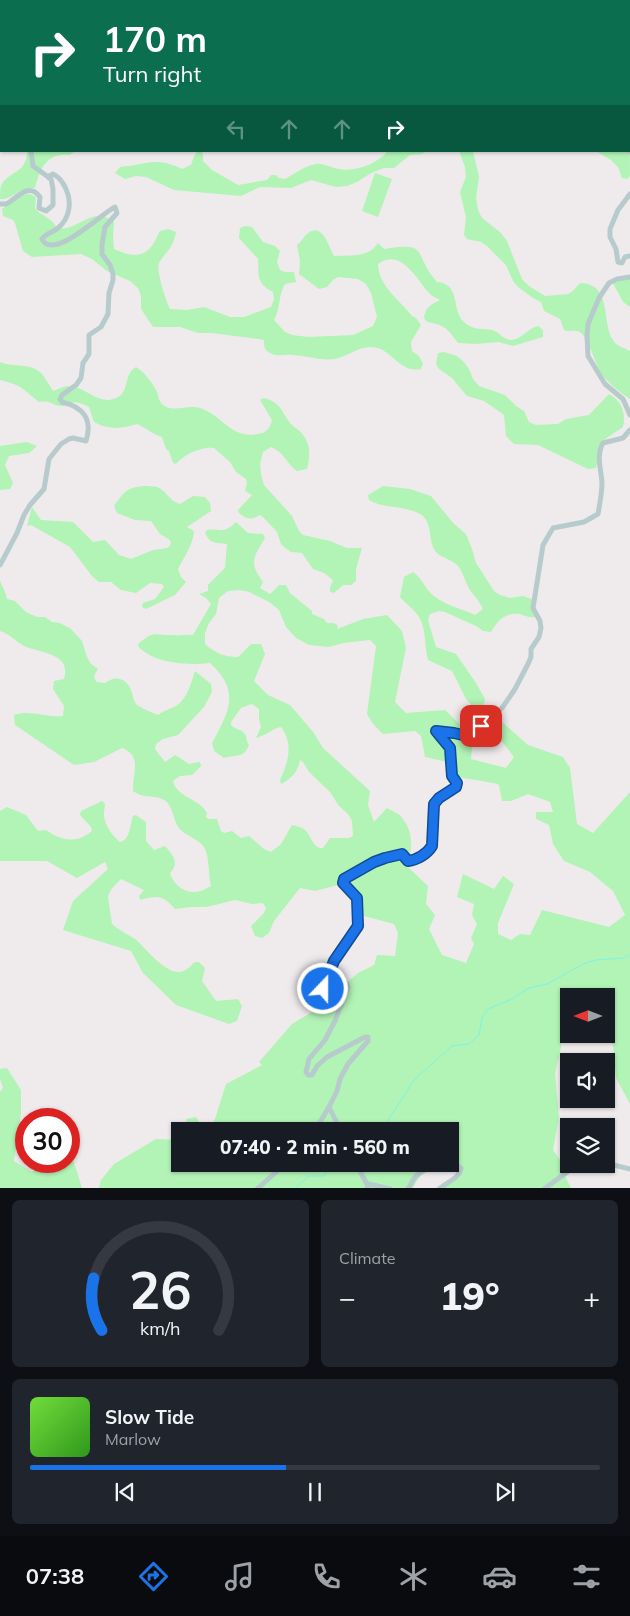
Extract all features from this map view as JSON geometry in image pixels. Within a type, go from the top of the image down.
[{"type":"street","points":[[0,204],[6,204],[22,192],[32,191],[40,197],[39,208],[46,212],[53,206],[53,183],[33,166],[31,152]]},
{"type":"street","points":[[0,565],[24,515],[44,489],[49,459],[61,444],[69,439],[74,438],[86,441],[88,435],[87,422],[83,412],[76,407],[62,402],[60,399],[62,395],[79,382],[83,363],[88,354],[89,334],[101,327],[110,307],[109,293],[113,274],[110,265],[102,254],[102,245],[105,227],[117,213],[116,206],[68,241],[57,245],[48,245],[42,240],[48,233],[60,226],[70,206],[62,181],[53,174],[49,178]]},
{"type":"street","points":[[630,194],[618,210],[610,229],[610,237],[616,249],[618,262],[622,263],[626,257],[630,256]]},
{"type":"street","points":[[630,277],[608,283],[599,298],[588,324],[587,336],[588,356],[605,384],[623,399],[630,415]]},
{"type":"street","points":[[320,1122],[338,1091],[340,1079],[356,1054],[366,1044],[368,1037],[364,1037],[327,1057],[317,1066],[312,1075],[308,1075],[306,1072],[309,1059],[325,1040],[338,1016],[348,987],[346,984],[342,984],[323,1001],[318,1003],[334,961],[358,926],[357,898],[343,883],[344,879],[385,858],[402,854],[408,861],[414,860],[429,851],[432,846],[434,804],[439,798],[456,787],[457,783],[452,776],[450,748],[436,731],[467,736],[476,732],[510,698],[528,664],[531,657],[531,649],[539,637],[541,628],[533,608],[543,545],[553,528],[584,522],[598,514],[602,481],[600,447],[603,443],[623,438],[630,430]]},
{"type":"street","points":[[329,1108],[336,1122]]},
{"type":"street","points":[[615,1165],[630,1169]]},
{"type":"street","points":[[408,1188],[416,1175],[425,1169],[439,1166],[458,1166],[461,1168],[461,1172],[458,1175],[439,1188]]},
{"type":"street","points":[[257,1188],[276,1172]]},
{"type":"street","points":[[360,1172],[368,1187],[369,1184],[375,1184],[390,1188]]},
{"type":"street","points":[[544,1188],[565,1173]]},
{"type":"green space","points":[[27,152],[74,152],[70,155],[56,156],[50,159],[42,168],[35,188],[24,189],[9,198],[0,199],[1,186],[4,181],[21,168],[26,159]]},
{"type":"green space","points":[[197,152],[202,152],[203,161],[212,170],[238,185],[267,180],[271,175],[285,179],[304,168],[316,164],[346,170],[359,168],[387,152],[425,152],[410,155],[394,168],[384,168],[347,186],[336,187],[311,180],[291,188],[260,187],[241,196],[174,190],[146,177],[136,176],[125,179],[115,173],[120,167],[151,162],[164,163],[182,169],[191,165]]},
{"type":"green space","points":[[459,152],[473,152],[479,177],[476,198],[478,210],[482,218],[500,232],[507,241],[522,279],[529,286],[545,296],[568,294],[580,283],[590,285],[602,297],[609,332],[614,342],[630,351],[630,399],[610,384],[601,373],[582,334],[578,331],[564,330],[560,319],[544,311],[541,302],[518,287],[513,281],[506,265],[487,246],[481,242],[467,239],[464,235],[466,217],[460,192],[466,177],[465,167]]},
{"type":"green space","points":[[598,152],[630,152],[630,176],[627,179],[622,178],[618,167]]},
{"type":"green space","points":[[375,173],[392,179],[378,217],[362,211]]},
{"type":"green space","points":[[30,194],[36,197],[35,208],[52,221],[57,228],[72,227],[91,217],[106,217],[114,222],[114,249],[127,254],[136,255],[145,252],[152,245],[160,231],[168,229],[176,232],[173,242],[158,267],[170,309],[187,310],[204,307],[230,317],[244,317],[271,307],[274,299],[273,292],[261,282],[258,259],[239,238],[240,228],[245,226],[252,227],[263,242],[275,246],[280,251],[277,262],[280,270],[294,272],[296,282],[285,284],[274,320],[285,332],[308,337],[353,335],[373,326],[377,317],[371,293],[366,284],[358,279],[338,277],[327,287],[319,289],[299,274],[300,261],[297,245],[308,233],[318,231],[325,237],[334,256],[364,253],[374,248],[378,243],[384,249],[409,247],[415,249],[419,252],[429,272],[437,282],[450,287],[459,316],[467,324],[474,328],[492,330],[510,340],[517,339],[538,326],[543,330],[543,337],[513,346],[499,342],[458,343],[445,328],[438,324],[427,322],[424,318],[427,309],[440,300],[430,294],[408,268],[394,260],[387,260],[378,264],[379,272],[390,292],[421,325],[411,342],[412,351],[419,356],[423,364],[421,369],[407,368],[377,348],[366,347],[339,358],[318,359],[297,355],[273,354],[267,351],[264,346],[264,340],[198,333],[180,327],[153,327],[141,309],[141,296],[138,288],[130,281],[107,271],[92,259],[81,254],[32,257],[23,251],[15,223],[13,220],[3,216],[2,209],[20,195]]},
{"type":"green space","points":[[630,278],[630,307],[623,302],[613,283]]},
{"type":"green space","points":[[444,352],[457,356],[469,369],[473,379],[479,386],[505,395],[524,411],[529,422],[536,425],[558,424],[566,419],[589,415],[609,394],[617,400],[622,408],[624,417],[623,427],[601,442],[596,468],[588,469],[538,445],[514,444],[506,436],[504,415],[484,401],[467,396],[452,378],[439,369],[436,364],[438,353]]},
{"type":"green space","points":[[0,362],[38,370],[53,391],[66,386],[74,387],[103,400],[110,400],[120,396],[125,388],[129,374],[136,367],[150,381],[162,404],[166,407],[175,409],[200,408],[208,411],[233,430],[248,435],[263,433],[269,428],[271,423],[272,420],[260,400],[264,398],[274,402],[291,424],[306,439],[309,447],[309,460],[307,469],[297,471],[276,449],[271,447],[263,452],[260,464],[264,485],[292,516],[303,535],[330,541],[347,548],[362,548],[356,569],[356,581],[351,585],[343,585],[334,593],[330,592],[333,580],[324,573],[313,569],[302,553],[291,552],[284,547],[277,532],[263,517],[260,515],[250,518],[239,513],[238,510],[252,495],[245,491],[246,479],[236,472],[230,462],[214,448],[193,452],[183,457],[176,464],[173,463],[162,437],[137,424],[115,428],[99,425],[94,422],[89,407],[80,403],[72,402],[62,406],[39,402],[18,386],[0,380]]},
{"type":"green space","points":[[27,442],[37,446],[29,453],[9,456],[5,465],[13,483],[10,489],[0,490],[0,446]]},
{"type":"green space","points":[[144,486],[157,487],[173,501],[180,504],[193,496],[205,497],[210,503],[211,511],[187,527],[194,531],[193,536],[178,569],[181,577],[186,582],[175,595],[146,609],[142,607],[143,603],[155,599],[164,587],[162,584],[150,583],[136,593],[121,590],[111,582],[99,582],[92,576],[70,547],[31,525],[27,526],[32,507],[41,520],[73,522],[93,542],[105,540],[119,555],[131,559],[153,550],[168,548],[171,544],[170,540],[160,534],[151,521],[135,520],[117,513],[114,506],[126,491]]},
{"type":"green space","points":[[383,486],[410,489],[431,496],[454,524],[466,534],[476,563],[494,591],[510,598],[523,596],[532,599],[535,617],[510,614],[499,621],[491,632],[483,631],[445,612],[439,611],[430,614],[428,620],[436,647],[456,654],[485,699],[483,708],[473,707],[466,699],[452,671],[428,660],[422,622],[415,611],[400,597],[404,577],[413,572],[420,578],[431,594],[454,607],[475,615],[483,609],[454,562],[440,555],[433,548],[429,527],[424,517],[414,511],[381,505],[369,500],[368,495]]},
{"type":"green space","points":[[236,522],[248,533],[263,534],[265,538],[256,555],[254,564],[263,582],[260,588],[270,594],[279,585],[286,585],[290,593],[312,611],[312,614],[324,619],[327,623],[334,623],[338,626],[337,629],[363,619],[387,615],[402,631],[406,648],[395,702],[406,713],[445,710],[473,737],[471,759],[506,768],[514,757],[494,731],[502,722],[528,745],[563,757],[570,768],[577,824],[593,833],[630,792],[630,1104],[616,1078],[615,1053],[611,1043],[615,1043],[615,988],[560,988],[560,1043],[562,1043],[555,1074],[559,1117],[553,1150],[560,1160],[560,1173],[565,1173],[571,1188],[437,1188],[459,1172],[459,1122],[213,1122],[226,1084],[262,1065],[259,1062],[292,1024],[315,1010],[358,973],[374,965],[377,955],[395,956],[398,933],[394,924],[360,915],[358,897],[338,885],[315,891],[300,888],[274,921],[269,933],[262,938],[255,936],[251,926],[264,913],[266,908],[263,903],[252,904],[235,900],[207,907],[175,909],[160,897],[140,900],[139,896],[144,890],[121,879],[111,890],[108,897],[112,924],[135,939],[155,959],[173,971],[184,971],[195,962],[199,962],[205,968],[202,981],[216,1001],[238,999],[242,1006],[237,1021],[229,1024],[176,1005],[143,973],[131,951],[63,930],[73,901],[108,869],[105,862],[77,878],[47,861],[0,861],[0,811],[7,807],[26,815],[38,831],[46,830],[57,837],[69,840],[81,838],[92,831],[91,827],[80,815],[81,811],[102,801],[105,804],[104,817],[107,825],[111,833],[120,842],[128,835],[133,816],[136,815],[146,822],[146,841],[154,850],[165,846],[173,856],[175,866],[170,873],[176,884],[191,892],[211,886],[204,847],[179,828],[169,804],[162,799],[141,795],[133,791],[135,766],[132,756],[128,751],[122,748],[94,762],[74,765],[15,725],[14,715],[20,713],[63,716],[64,706],[53,689],[54,681],[64,679],[65,670],[59,659],[53,655],[24,646],[0,631],[0,581],[7,599],[15,601],[26,612],[37,617],[45,617],[52,622],[60,623],[71,629],[82,641],[91,664],[98,669],[94,677],[95,680],[105,683],[114,679],[123,680],[130,688],[135,703],[144,709],[158,715],[176,706],[186,695],[195,671],[211,684],[212,692],[204,707],[178,735],[163,739],[156,744],[155,749],[165,762],[175,755],[189,764],[200,762],[201,766],[192,775],[180,776],[173,781],[179,791],[204,808],[207,813],[206,817],[217,819],[221,831],[224,833],[232,831],[241,838],[249,836],[264,849],[271,852],[281,844],[292,825],[304,829],[319,848],[323,848],[330,838],[349,838],[353,836],[352,821],[348,814],[339,806],[330,792],[309,772],[303,762],[300,760],[294,775],[281,784],[280,780],[289,747],[285,733],[281,727],[256,738],[261,727],[259,709],[252,704],[241,708],[231,722],[233,727],[245,734],[249,745],[247,749],[242,754],[224,758],[214,751],[212,743],[227,711],[229,692],[220,673],[210,663],[169,662],[154,657],[139,648],[138,644],[154,634],[193,635],[211,604],[199,594],[208,591],[208,585],[225,568],[227,544],[211,541],[205,533],[207,530],[225,530]],"holes":[[[240,590],[249,592],[269,602],[279,610],[286,627],[296,638],[309,645],[329,647],[343,643],[370,640],[376,646],[367,714],[373,724],[383,734],[415,731],[421,736],[425,757],[447,762],[452,773],[456,775],[499,785],[502,801],[511,801],[528,794],[550,802],[553,812],[536,812],[536,819],[549,825],[553,844],[564,861],[590,872],[613,891],[625,915],[609,927],[542,910],[530,935],[520,934],[511,940],[498,934],[498,923],[514,884],[503,876],[494,889],[463,874],[457,897],[474,904],[472,915],[477,924],[471,938],[474,944],[466,963],[442,955],[429,929],[435,915],[426,904],[428,886],[407,864],[411,841],[409,829],[402,817],[387,808],[374,822],[368,805],[370,791],[323,748],[314,733],[290,705],[268,695],[254,681],[265,654],[261,644],[251,644],[238,657],[220,654],[205,644],[205,633],[209,623],[216,614],[219,598],[228,591]]]},
{"type":"green space","points":[[7,1068],[21,1090],[21,1108],[15,1108],[15,1173],[77,1173],[82,1188],[0,1188],[0,1092],[3,1088],[0,1079],[0,1069]]},
{"type":"green space","points":[[196,1117],[199,1122],[186,1122],[186,1119]]},
{"type":"green space","points":[[156,1139],[171,1140],[171,1172],[426,1172],[417,1180],[413,1188],[99,1188],[101,1180],[114,1164]]},
{"type":"waterway","points":[[388,1122],[414,1080],[452,1046],[469,1044],[479,1035],[482,1018],[488,1009],[512,999],[529,988],[547,984],[583,964],[595,960],[624,958],[630,955]]},
{"type":"waterway","points":[[295,1188],[309,1176],[324,1176],[326,1172]]},
{"type":"route","points":[[323,989],[334,961],[358,926],[357,898],[343,883],[344,879],[385,858],[402,854],[408,861],[414,860],[429,851],[432,846],[434,804],[439,798],[456,787],[457,783],[452,776],[450,748],[436,731],[467,736],[476,732],[481,726]]}]
